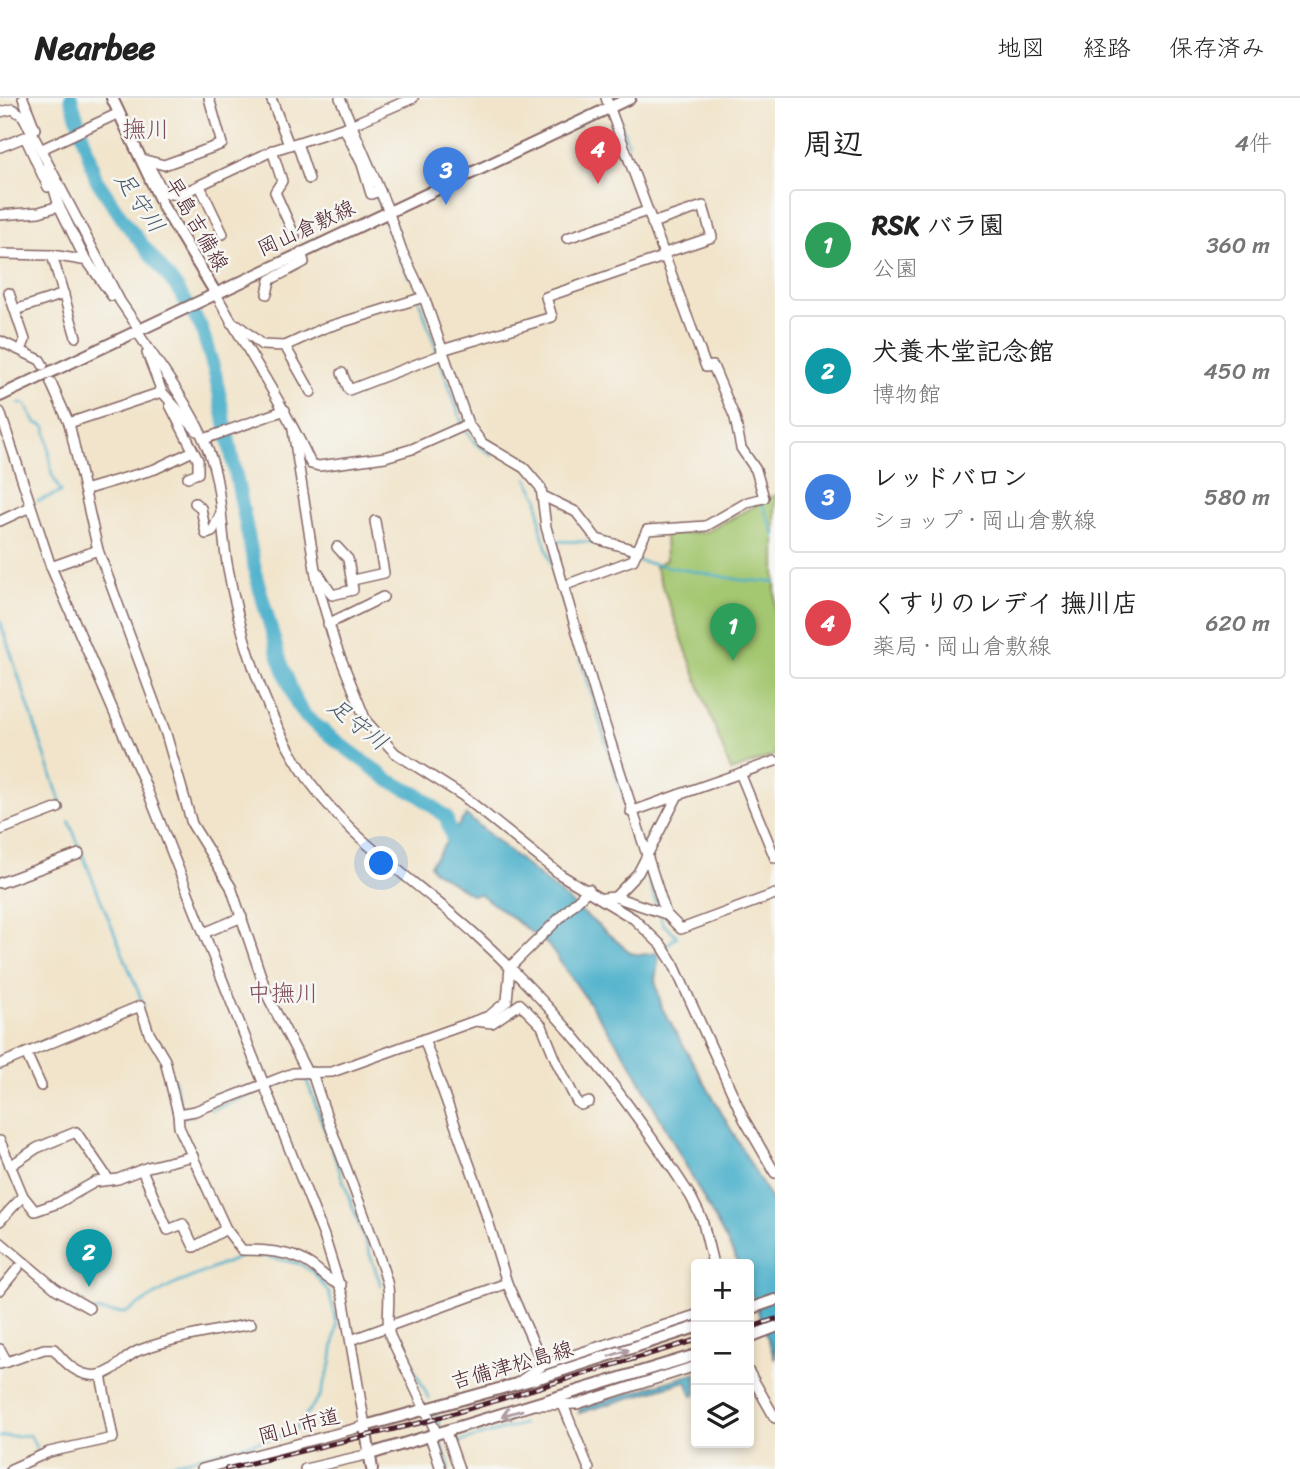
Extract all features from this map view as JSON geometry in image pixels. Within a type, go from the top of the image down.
[{"type":"main road","name":"早島吉備線","points":[[112,98],[117,114],[143,160],[164,208],[212,293]]},
{"type":"main road","name":"岡山倉敷線","points":[[0,396],[140,331],[212,293],[610,105],[630,98]]},
{"type":"main road","points":[[754,1307],[775,1300]]},
{"type":"main road","points":[[754,1335],[775,1327]]},
{"type":"main road","name":"吉備津松島線","points":[[365,1426],[515,1385],[691,1329]]},
{"type":"main road","points":[[370,1454],[443,1438],[691,1357]]},
{"type":"main road","points":[[365,1426],[372,1469]]},
{"type":"street","points":[[23,98],[129,316]]},
{"type":"street","points":[[143,160],[164,165],[222,144],[209,98]]},
{"type":"street","points":[[271,98],[309,179]]},
{"type":"street","points":[[340,98],[348,126],[442,352],[465,426],[482,443],[507,455],[535,478],[547,498],[546,527],[662,912]]},
{"type":"street","points":[[143,160],[164,193],[169,195],[200,186],[272,150],[348,126],[409,99]]},
{"type":"street","points":[[563,586],[633,560],[647,530],[706,526],[761,498],[756,470],[741,448],[735,418],[710,367],[706,367],[610,105]]},
{"type":"street","points":[[0,112],[13,109],[23,116],[45,148],[58,205]]},
{"type":"street","points":[[45,148],[117,114]]},
{"type":"street","points":[[0,147],[25,137],[88,261],[140,331],[204,437],[216,477],[231,583],[245,635],[277,724],[299,766],[327,804],[362,841],[511,966],[594,1059],[670,1163],[702,1219],[712,1259]]},
{"type":"street","points":[[272,150],[282,181],[275,192],[295,237]]},
{"type":"street","points":[[200,186],[223,234]]},
{"type":"street","points":[[0,215],[39,212],[58,205]]},
{"type":"street","points":[[342,373],[349,390],[442,352],[552,317],[546,297],[712,237],[703,206],[654,223]]},
{"type":"street","points":[[567,238],[647,211]]},
{"type":"street","points":[[267,294],[270,280],[304,262],[301,252]]},
{"type":"street","points":[[0,254],[52,255],[88,261]]},
{"type":"street","points":[[52,255],[76,337]]},
{"type":"street","points":[[9,293],[25,340],[21,350]]},
{"type":"street","points":[[212,293],[312,464],[319,466],[385,457],[412,449],[465,426]]},
{"type":"street","points":[[15,310],[64,294]]},
{"type":"street","points":[[231,323],[238,325],[262,345],[285,346],[324,328],[421,298]]},
{"type":"street","points":[[140,331],[162,392],[204,437]]},
{"type":"street","points":[[0,341],[21,350],[43,365]]},
{"type":"street","points":[[285,346],[311,392]]},
{"type":"street","points":[[51,383],[69,423],[98,550],[166,734],[192,824],[231,887],[268,997],[310,1072],[387,1282],[387,1326],[459,1469]]},
{"type":"street","points":[[69,423],[152,393],[162,392]]},
{"type":"street","points":[[169,401],[199,468],[198,473],[188,478]]},
{"type":"street","points":[[204,437],[283,411]]},
{"type":"street","points":[[0,412],[51,567],[142,777],[341,1285],[365,1426]]},
{"type":"street","points":[[293,430],[311,558],[328,624],[356,698],[379,738],[396,753],[463,796],[548,866],[603,898],[648,930],[669,955],[744,1119],[775,1173]]},
{"type":"street","points":[[84,491],[155,469],[193,452]]},
{"type":"street","points":[[547,498],[576,512],[597,539],[638,551]]},
{"type":"street","points":[[195,503],[201,508],[206,534],[212,532],[221,513]]},
{"type":"street","points":[[0,521],[30,507]]},
{"type":"street","points":[[353,580],[384,573],[375,521]]},
{"type":"street","points":[[311,558],[332,595],[353,590],[348,559],[337,547]]},
{"type":"street","points":[[51,567],[98,550]]},
{"type":"street","points":[[328,624],[383,597]]},
{"type":"street","points":[[631,811],[775,761]]},
{"type":"street","points":[[740,774],[775,858]]},
{"type":"street","points":[[615,897],[628,887],[641,868],[678,795]]},
{"type":"street","points":[[0,830],[58,808]]},
{"type":"street","points":[[0,883],[79,854]]},
{"type":"street","points":[[180,1114],[264,1086],[293,1073],[332,1072],[489,1016],[507,1001],[511,966],[588,891]]},
{"type":"street","points":[[603,898],[615,897],[662,912],[681,929],[775,894]]},
{"type":"street","points":[[204,933],[242,917]]},
{"type":"street","points":[[475,1021],[492,1023],[520,1004],[542,1026],[556,1063],[577,1102],[581,1105],[589,1102]]},
{"type":"street","points":[[0,1064],[66,1039],[84,1027],[140,1006],[149,1033],[165,1060],[180,1114],[179,1127],[226,1229],[242,1250],[266,1251],[299,1258],[330,1282],[341,1285]]},
{"type":"street","points":[[424,1039],[479,1191],[507,1283],[543,1366]]},
{"type":"street","points":[[26,1053],[41,1086]]},
{"type":"street","points":[[10,1166],[37,1148],[76,1132],[109,1180]]},
{"type":"street","points":[[0,1141],[23,1196],[30,1207],[40,1211],[95,1182],[193,1156]]},
{"type":"street","points":[[142,1170],[168,1230],[183,1224],[194,1247],[226,1229]]},
{"type":"street","points":[[0,1221],[23,1196]]},
{"type":"street","points":[[0,1242],[56,1289],[89,1308]]},
{"type":"street","points":[[0,1290],[19,1268]]},
{"type":"street","points":[[351,1340],[507,1283]]},
{"type":"street","points":[[515,1385],[543,1366],[691,1317]]},
{"type":"street","points":[[0,1349],[4,1363],[44,1349],[54,1349],[76,1371],[101,1375],[137,1351],[202,1333],[251,1324]]},
{"type":"street","points":[[538,1405],[565,1407],[691,1368]]},
{"type":"street","points":[[12,1469],[49,1452],[113,1438],[101,1375]]},
{"type":"street","points":[[754,1380],[775,1418]]},
{"type":"street","points":[[565,1407],[589,1469]]},
{"type":"street","name":"岡山市道","points":[[202,1469],[365,1426]]},
{"type":"street","points":[[441,1469],[443,1438]]},
{"type":"street","name":"岡山市道","points":[[306,1469],[370,1454]]},
{"type":"green space","points":[[775,495],[775,755],[731,771],[655,566],[666,560],[665,534],[706,532]]},
{"type":"water","points":[[466,815],[631,953],[656,953],[659,957],[655,980],[662,1008],[775,1207],[775,1359],[754,1300],[754,1259],[736,1259],[630,1062],[576,984],[548,945],[480,894],[472,895],[433,870],[430,865]]},
{"type":"water","points":[[691,1375],[691,1394],[686,1381],[579,1413],[580,1408]]},
{"type":"waterway","name":"足守川","points":[[71,98],[96,179],[126,224],[177,288],[201,327],[215,373],[257,579],[278,654],[296,702],[306,717],[326,733],[390,781],[419,795],[446,817],[454,844],[462,851]]},
{"type":"waterway","points":[[615,107],[628,144]]},
{"type":"waterway","points":[[375,194],[382,211]]},
{"type":"waterway","points":[[384,217],[397,253],[410,278]]},
{"type":"waterway","points":[[416,291],[462,423]]},
{"type":"waterway","points":[[697,331],[710,364]]},
{"type":"waterway","points":[[19,403],[25,404],[35,422],[46,427],[52,475],[61,492],[38,501]]},
{"type":"waterway","points":[[465,429],[476,444],[493,455]]},
{"type":"waterway","points":[[482,437],[509,454]]},
{"type":"waterway","points":[[529,468],[546,480],[550,497]]},
{"type":"waterway","points":[[527,478],[538,498],[541,530],[642,859]]},
{"type":"waterway","points":[[761,500],[775,536]]},
{"type":"waterway","points":[[554,541],[591,542],[630,559]]},
{"type":"waterway","points":[[637,561],[741,580],[775,582]]},
{"type":"waterway","points":[[0,621],[63,809]]},
{"type":"waterway","points":[[69,821],[144,1006]]},
{"type":"waterway","points":[[645,869],[658,909]]},
{"type":"waterway","points":[[660,915],[663,924],[677,936],[666,946]]},
{"type":"waterway","points":[[158,1041],[165,1053]]},
{"type":"waterway","points":[[275,1086],[298,1077],[307,1081],[381,1285]]},
{"type":"waterway","points":[[174,1079],[179,1100]]},
{"type":"waterway","points":[[211,1110],[257,1092]]},
{"type":"waterway","points":[[182,1117],[194,1115]]},
{"type":"waterway","points":[[91,1311],[125,1313],[171,1286],[245,1255],[300,1264],[314,1273],[329,1293],[337,1323],[331,1364],[320,1396],[292,1433],[151,1469]]},
{"type":"waterway","points":[[57,1295],[82,1309]]},
{"type":"waterway","points":[[393,1327],[429,1399]]},
{"type":"waterway","points":[[435,1413],[440,1426]]},
{"type":"waterway","points":[[452,1444],[523,1424]]},
{"type":"waterway","points":[[0,1437],[30,1435],[39,1454]]},
{"type":"waterway","points":[[66,1444],[107,1435]]},
{"type":"waterway","points":[[442,1446],[450,1469]]},
{"type":"railway","points":[[754,1326],[775,1319]]},
{"type":"railway","points":[[226,1469],[428,1421],[691,1342]]},
{"type":"place","name":"くすりのレデイ 撫川店","points":[[598,184]]},
{"type":"place","name":"レッドバロン","points":[[446,205]]},
{"type":"place","name":"RSK バラ園","points":[[733,661]]},
{"type":"place","name":"犬養木堂記念館","points":[[89,1287]]},
{"type":"district","name":"撫川","points":[[146,129]]},
{"type":"district","name":"中撫川","points":[[283,993]]}]
